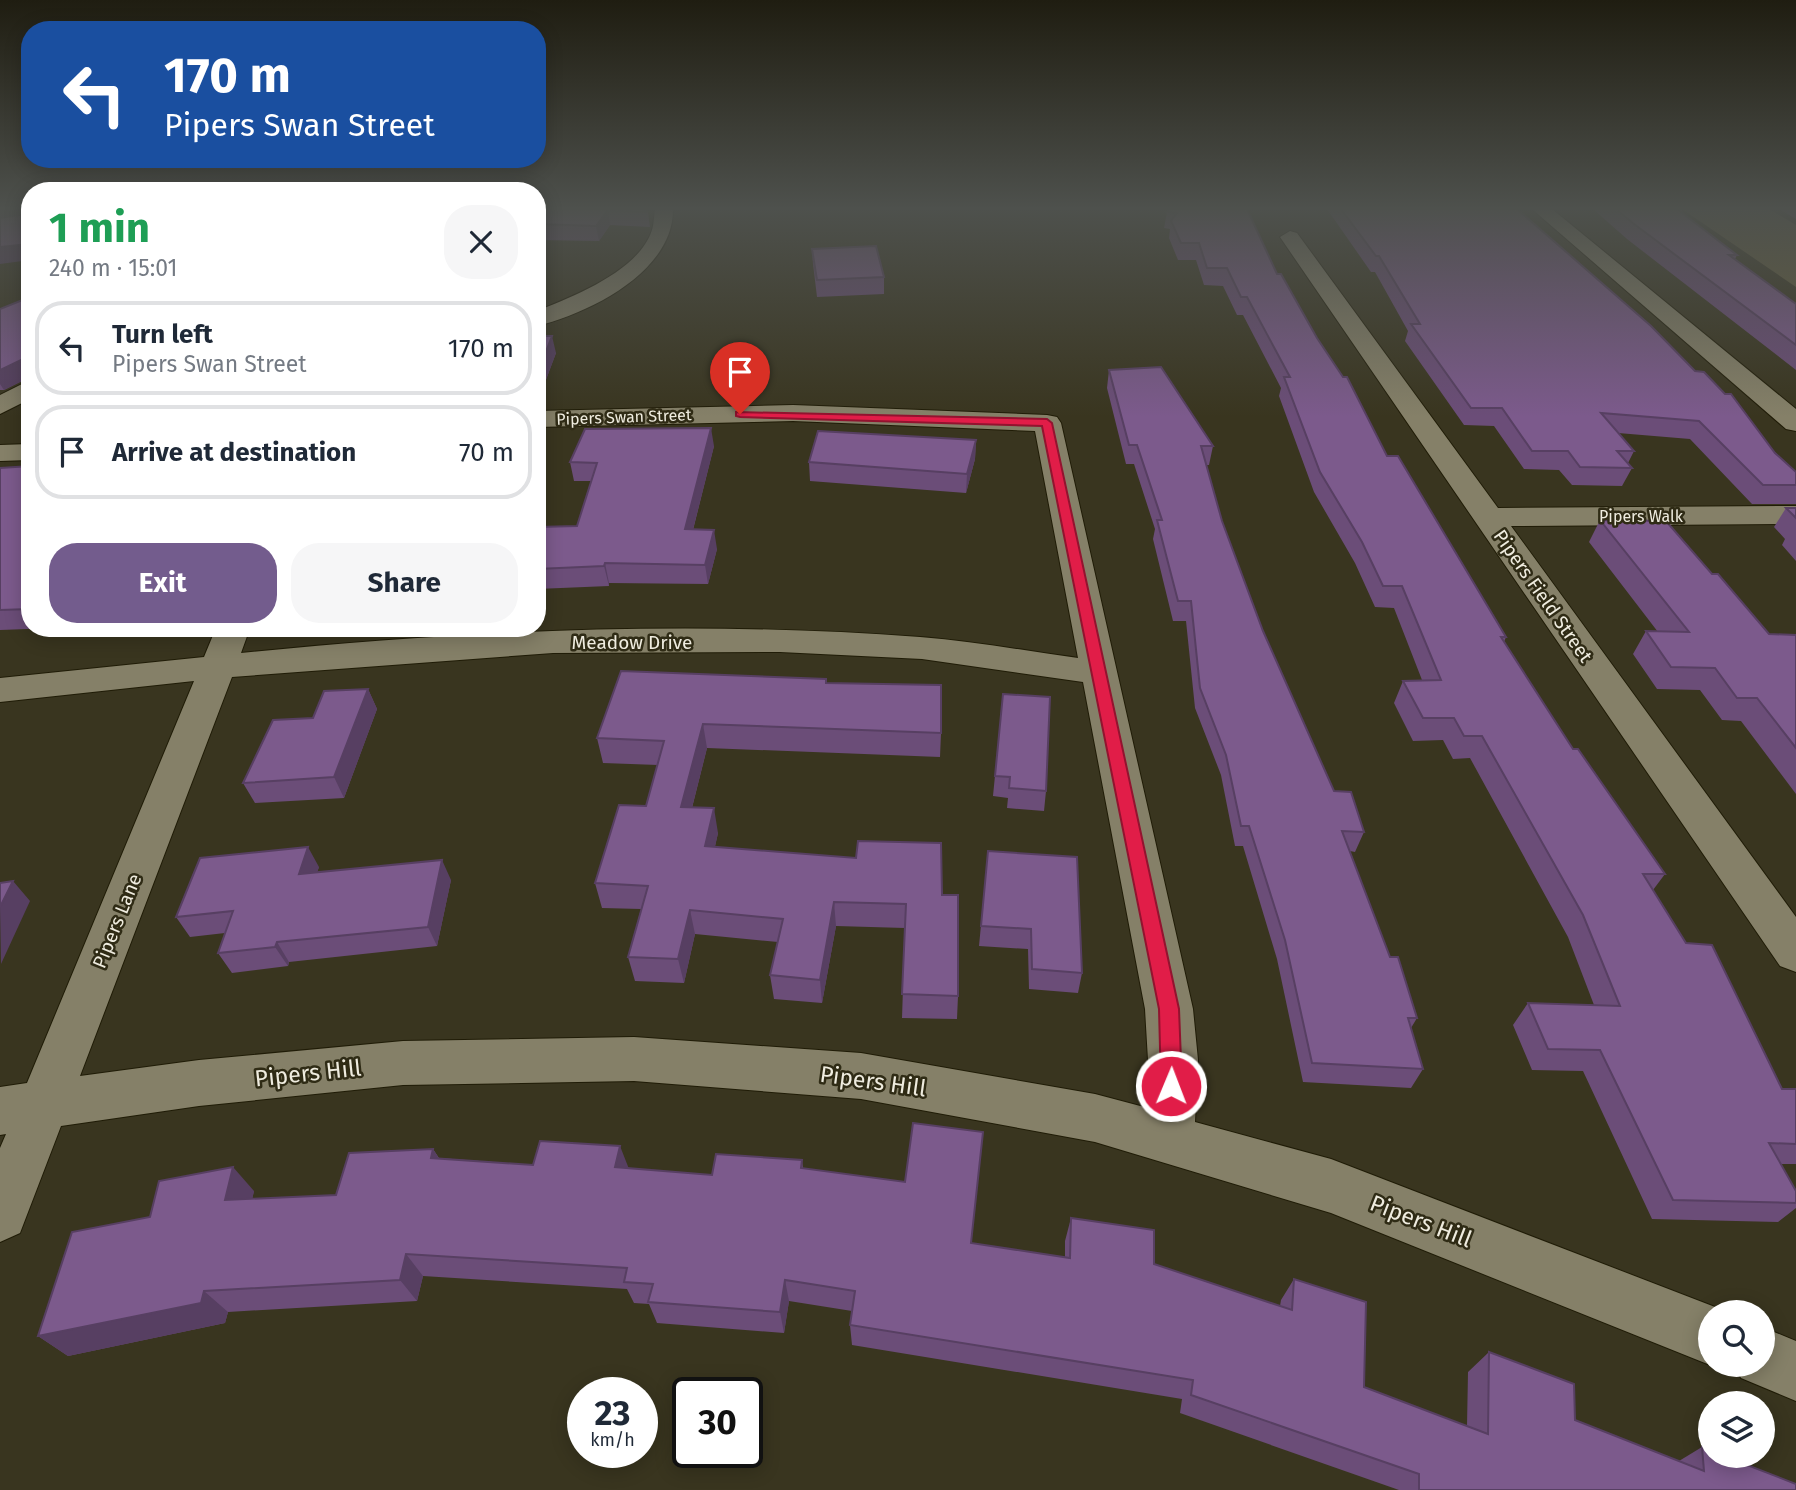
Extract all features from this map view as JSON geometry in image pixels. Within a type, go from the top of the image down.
[{"type":"street","points":[[546,315],[593,294],[617,279]]},
{"type":"street","name":"Pipers Field Street","points":[[1319,279],[1796,953]]},
{"type":"street","points":[[1624,279],[1796,423]]},
{"type":"street","points":[[0,406],[21,393]]},
{"type":"street","name":"Pipers Swan Street","points":[[546,419],[793,413],[1047,423],[1097,672]]},
{"type":"street","points":[[0,453],[21,452]]},
{"type":"street","name":"Pipers Walk","points":[[1487,517],[1796,515]]},
{"type":"street","name":"Meadow Drive","points":[[0,690],[225,648],[282,660],[553,642],[780,641],[922,649],[1097,672]]},
{"type":"street","name":"Pipers Lane","points":[[0,1213],[22,1108],[225,648]]},
{"type":"street","points":[[1097,672],[1169,1009],[1173,1060],[1168,1138]]},
{"type":"street","name":"Pipers Hill","points":[[22,1108],[199,1083],[403,1063],[634,1059],[861,1076],[1095,1118],[1331,1186],[1698,1330]]},
{"type":"street","points":[[1775,1362],[1796,1371]]},
{"type":"shaded area","points":[[1784,279],[1796,279],[1796,287]]},
{"type":"building","points":[[1232,279],[1284,279],[1317,338],[1343,377],[1347,377],[1387,456],[1398,456],[1506,637],[1501,637],[1573,749],[1578,749],[1665,874],[1643,874],[1686,943],[1712,945],[1782,1089],[1796,1089],[1796,1144],[1769,1143],[1796,1191],[1796,1203],[1673,1200],[1600,1050],[1548,1049],[1528,1003],[1620,1006],[1583,915],[1482,736],[1464,736],[1454,718],[1423,718],[1403,681],[1441,680],[1402,586],[1383,586],[1362,542],[1320,472],[1284,377],[1290,377],[1247,297],[1241,297]]},
{"type":"building","points":[[1393,279],[1597,279],[1651,326],[1695,371],[1704,372],[1725,394],[1731,394],[1775,453],[1796,472],[1796,485],[1763,485],[1699,421],[1601,413],[1634,451],[1617,451],[1632,468],[1580,467],[1568,451],[1532,451],[1502,408],[1471,408],[1411,324],[1420,324]]},
{"type":"building","points":[[1707,279],[1761,279],[1796,304],[1796,345]]},
{"type":"building","points":[[21,301],[21,360],[0,370],[0,309]]},
{"type":"building","points":[[546,336],[552,336],[546,352]]},
{"type":"building","points":[[1161,367],[1213,446],[1201,446],[1222,521],[1263,631],[1334,791],[1351,792],[1364,832],[1342,831],[1390,957],[1398,957],[1417,1018],[1408,1018],[1423,1069],[1312,1063],[1285,940],[1249,826],[1241,826],[1226,755],[1200,688],[1191,601],[1178,601],[1157,520],[1162,520],[1137,445],[1129,445],[1109,370]]},
{"type":"building","points":[[711,428],[685,529],[714,530],[705,565],[605,563],[604,566],[546,569],[546,527],[577,526],[597,463],[570,462],[585,429]]},
{"type":"building","points":[[818,431],[976,440],[967,474],[809,462]]},
{"type":"building","points":[[21,467],[21,609],[0,610],[0,468]]},
{"type":"building","points":[[1786,508],[1796,508],[1796,518]]},
{"type":"building","points":[[1600,520],[1666,521],[1712,574],[1718,574],[1769,634],[1796,635],[1796,748],[1757,698],[1737,698],[1715,668],[1671,667],[1646,631],[1689,632]]},
{"type":"building","points":[[621,671],[826,679],[826,683],[941,685],[941,733],[703,724],[681,807],[714,808],[705,846],[856,858],[858,841],[941,843],[942,895],[958,895],[958,996],[902,994],[906,904],[834,902],[820,980],[770,975],[783,919],[690,910],[678,959],[628,957],[648,886],[595,883],[619,805],[646,806],[664,741],[597,738]]},
{"type":"building","points":[[368,689],[334,777],[243,783],[273,720],[313,718],[324,691]]},
{"type":"building","points":[[1003,694],[1050,697],[1046,791],[1009,788],[1010,777],[995,776]]},
{"type":"building","points":[[308,847],[299,874],[442,860],[428,927],[277,942],[275,947],[218,953],[233,911],[176,917],[200,858]]},
{"type":"building","points":[[988,851],[1077,857],[1082,973],[1032,969],[1031,929],[981,926]]},
{"type":"building","points":[[13,881],[0,907],[0,883]]},
{"type":"building","points":[[913,1123],[983,1132],[971,1243],[1070,1258],[1071,1218],[1154,1230],[1154,1264],[1292,1310],[1294,1279],[1366,1302],[1364,1387],[1488,1434],[1489,1352],[1574,1384],[1575,1420],[1704,1471],[1704,1468],[1755,1468],[1796,1484],[1796,1490],[1419,1490],[1419,1474],[1191,1395],[1193,1380],[850,1325],[855,1291],[785,1280],[780,1312],[648,1302],[653,1284],[624,1282],[627,1268],[406,1254],[400,1280],[204,1291],[201,1303],[38,1336],[72,1232],[150,1217],[159,1181],[233,1167],[225,1200],[336,1195],[349,1153],[433,1149],[431,1158],[533,1165],[540,1141],[620,1146],[615,1167],[712,1175],[716,1154],[802,1160],[801,1168],[905,1182]]},
{"type":"route","points":[[740,414],[793,413],[1047,423],[1169,1009],[1173,1060],[1171,1086]]}]
